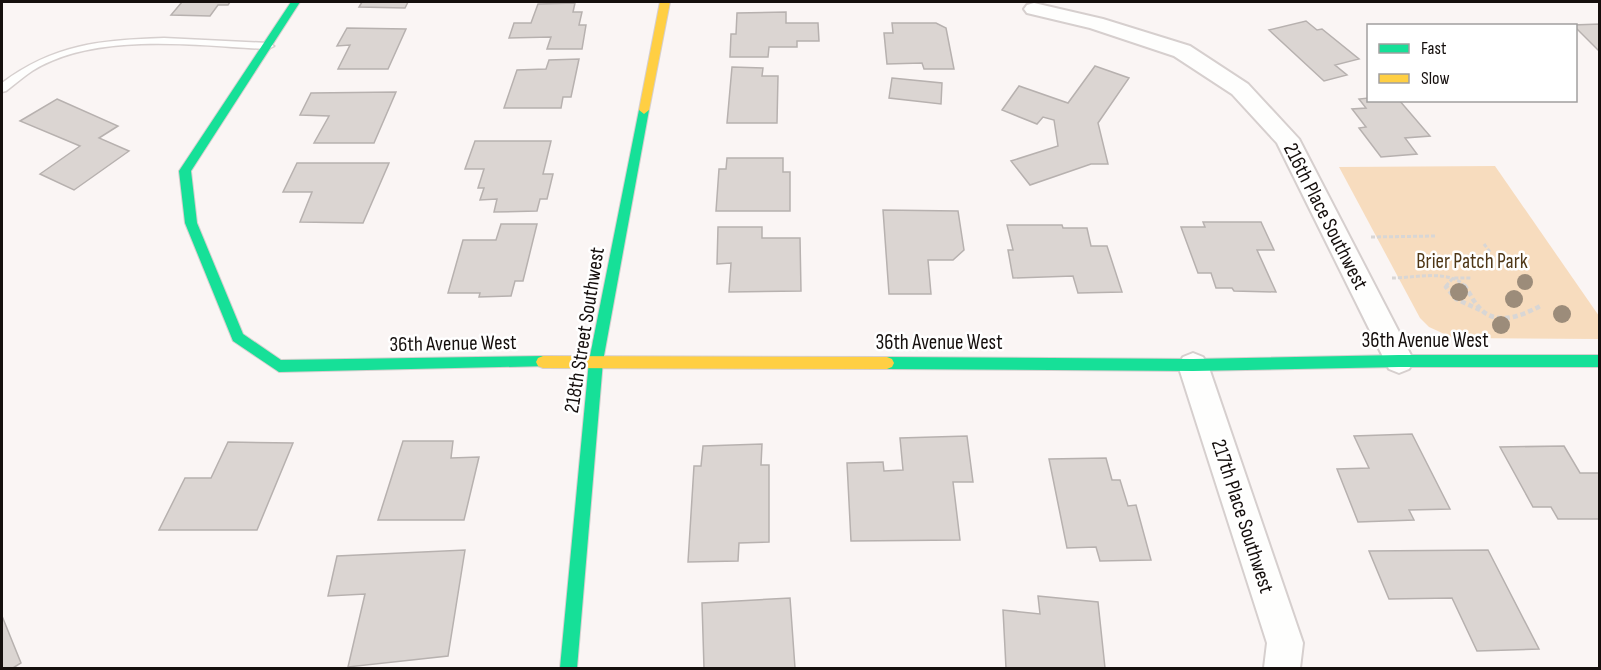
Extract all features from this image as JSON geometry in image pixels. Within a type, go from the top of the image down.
[{"type":"street","points":[[268,46],[295,2]]},
{"type":"street","name":"218th Street Southwest","points":[[568,669],[596,362],[665,2]]},
{"type":"street","name":"216th Place Southwest","points":[[1034,9],[1096,23],[1182,51],[1240,89],[1287,139],[1399,361]]},
{"type":"street","name":"36th Avenue West","points":[[268,46],[185,171],[191,223],[238,338],[279,366],[596,362],[1192,365],[1399,361],[1599,361]]},
{"type":"street","name":"217th Place Southwest","points":[[1192,365],[1285,644],[1282,669]]},
{"type":"lane","points":[[2,88],[19,72],[66,51],[134,42],[268,46]]},
{"type":"path","points":[[1371,237],[1437,236]]},
{"type":"path","points":[[1484,244],[1490,252]]},
{"type":"path","points":[[1392,278],[1472,278]]},
{"type":"path","points":[[1453,278],[1446,287],[1450,296],[1464,305],[1498,318],[1516,319],[1542,305]]},
{"type":"path","points":[[1453,278],[1469,291],[1480,310]]},
{"type":"green space","name":"Brier Patch Park","points":[[1495,166],[1599,316],[1599,339],[1453,338],[1429,327],[1420,318],[1339,167]]},
{"type":"building","points":[[182,2],[230,2],[228,5],[218,5],[210,16],[171,15]]},
{"type":"building","points":[[362,2],[408,2],[405,8],[359,7]]},
{"type":"building","points":[[575,3],[573,12],[582,12],[579,25],[586,25],[582,49],[547,49],[551,37],[509,38],[514,23],[531,23],[538,4]]},
{"type":"building","points":[[786,12],[786,23],[818,23],[819,41],[797,41],[797,47],[769,47],[768,57],[730,57],[731,34],[736,34],[737,13]]},
{"type":"building","points":[[1306,21],[1317,30],[1322,29],[1359,59],[1335,65],[1347,75],[1324,81],[1269,30]]},
{"type":"building","points":[[892,23],[936,23],[946,28],[954,69],[924,69],[922,63],[887,64],[884,33],[893,33]]},
{"type":"building","points":[[1600,24],[1600,52],[1577,29],[1577,25]]},
{"type":"building","points":[[347,28],[406,29],[388,69],[338,69],[350,45],[337,46]]},
{"type":"building","points":[[579,59],[571,97],[563,97],[561,108],[504,108],[517,70],[546,69],[549,60]]},
{"type":"building","points":[[1095,66],[1129,78],[1098,123],[1108,164],[1091,164],[1030,185],[1011,161],[1058,146],[1054,120],[1043,117],[1037,124],[1002,110],[1019,86],[1068,103]]},
{"type":"building","points":[[732,67],[763,68],[762,76],[778,76],[777,123],[727,123]]},
{"type":"building","points":[[892,78],[942,83],[941,104],[889,98]]},
{"type":"building","points":[[396,92],[374,143],[314,143],[329,116],[300,115],[311,93]]},
{"type":"building","points":[[1367,98],[1367,102],[1401,102],[1430,136],[1405,138],[1417,154],[1381,157],[1359,128],[1366,127],[1352,109],[1366,108],[1359,99]]},
{"type":"building","points":[[57,99],[118,126],[99,138],[129,151],[74,190],[40,174],[80,146],[20,121]]},
{"type":"building","points":[[475,141],[551,141],[543,174],[553,174],[547,199],[540,199],[537,211],[494,212],[497,199],[480,200],[484,188],[478,188],[484,169],[465,169]]},
{"type":"building","points":[[727,158],[783,158],[783,172],[790,172],[790,211],[716,211],[719,169],[726,169]]},
{"type":"building","points":[[297,163],[389,163],[363,223],[300,222],[312,192],[283,192]]},
{"type":"building","points":[[883,210],[958,211],[964,250],[953,260],[928,260],[931,294],[889,294]]},
{"type":"building","points":[[1203,222],[1261,222],[1274,250],[1257,250],[1276,292],[1216,288],[1211,273],[1198,273],[1181,227],[1205,227]]},
{"type":"building","points":[[501,224],[537,224],[523,281],[515,281],[511,296],[479,297],[480,293],[448,293],[463,240],[496,240]]},
{"type":"building","points":[[1007,225],[1062,225],[1063,228],[1087,228],[1091,246],[1107,246],[1122,292],[1078,293],[1073,276],[1013,278],[1008,250],[1013,250]]},
{"type":"building","points":[[718,227],[762,227],[762,238],[800,238],[801,291],[729,292],[731,263],[717,264]]},
{"type":"building","points":[[1412,434],[1450,509],[1409,510],[1414,520],[1358,522],[1337,469],[1369,468],[1354,436]]},
{"type":"building","points":[[967,436],[973,482],[953,482],[960,540],[851,541],[847,463],[883,462],[884,471],[903,470],[900,438]]},
{"type":"building","points":[[403,441],[453,441],[451,458],[479,457],[464,520],[378,520]]},
{"type":"building","points":[[228,442],[293,443],[257,530],[159,530],[185,478],[211,478]]},
{"type":"building","points":[[762,444],[761,465],[769,465],[769,542],[739,543],[738,561],[688,562],[694,466],[701,466],[703,446]]},
{"type":"building","points":[[1564,446],[1580,473],[1600,473],[1600,519],[1558,519],[1551,507],[1533,507],[1500,447]]},
{"type":"building","points":[[1106,458],[1112,480],[1120,480],[1128,506],[1136,505],[1151,560],[1100,561],[1096,547],[1067,548],[1049,459]]},
{"type":"building","points":[[465,550],[448,656],[348,667],[365,594],[328,596],[337,556]]},
{"type":"building","points":[[1488,550],[1539,649],[1477,651],[1452,598],[1389,599],[1369,551]]},
{"type":"building","points":[[1038,596],[1098,602],[1105,668],[1006,668],[1003,610],[1040,614]]},
{"type":"building","points":[[790,598],[795,668],[704,668],[702,603]]},
{"type":"building","points":[[2,616],[21,663],[13,668],[2,668]]},
{"type":"traffic: fast","points":[[295,2],[185,171],[191,223],[238,337],[279,366],[543,362]]},
{"type":"traffic: fast","points":[[568,668],[596,361],[644,110]]},
{"type":"traffic: fast","points":[[887,363],[1193,365],[1399,361],[1600,361]]},
{"type":"traffic: slow","points":[[644,110],[665,2]]},
{"type":"traffic: slow","points":[[543,362],[887,363]]}]
